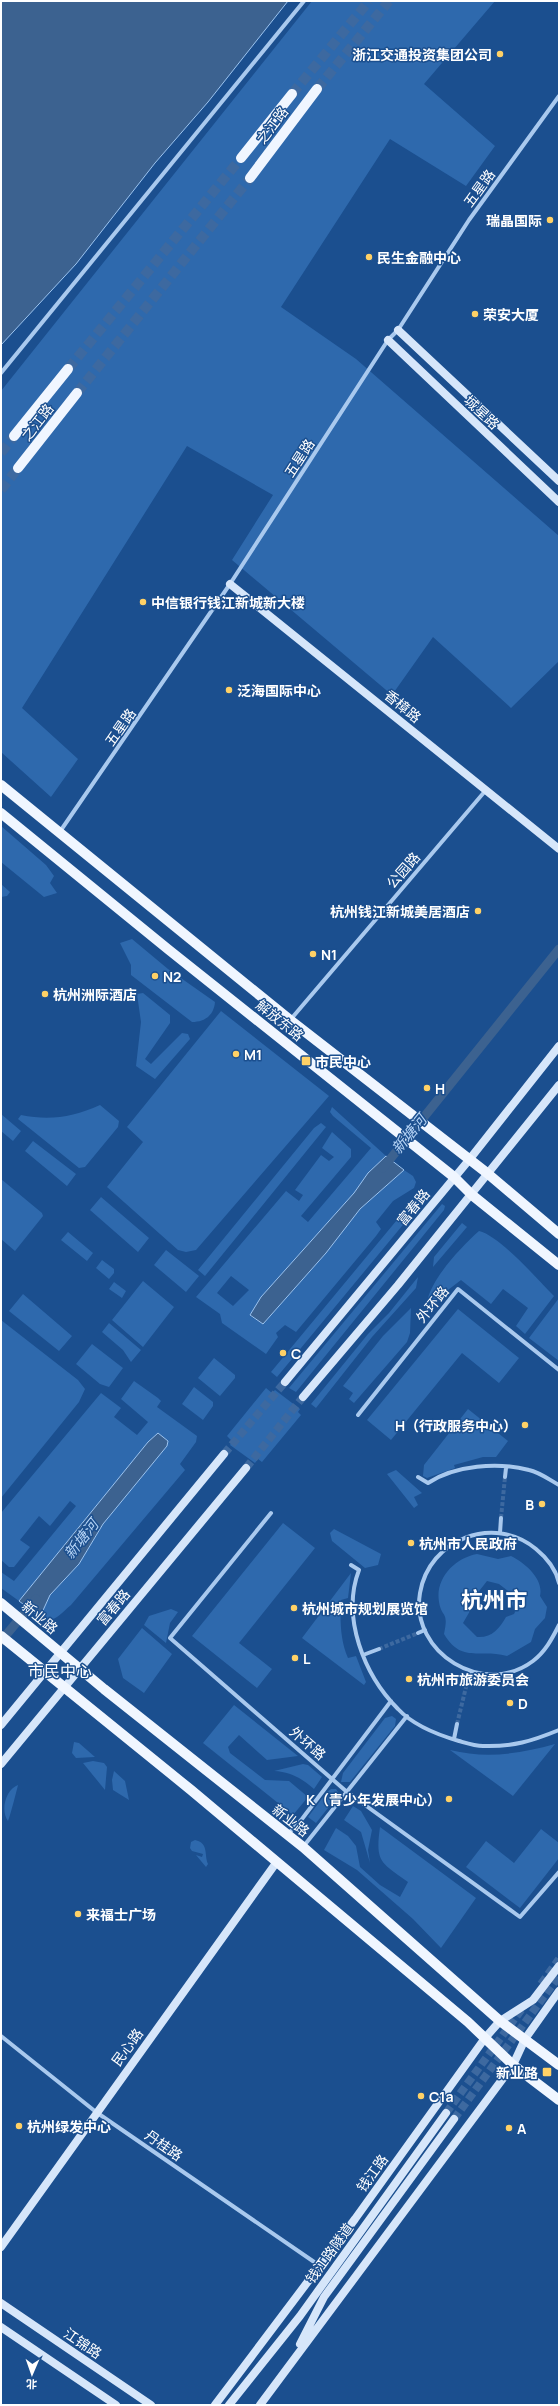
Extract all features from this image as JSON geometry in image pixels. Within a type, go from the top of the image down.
[{"type":"main road","name":"之江路","points":[[250,178],[317,89]]},
{"type":"main road","name":"之江路","points":[[241,158],[292,94]]},
{"type":"main road","name":"城星路","points":[[398,330],[559,482]]},
{"type":"main road","name":"城星路","points":[[388,340],[559,502]]},
{"type":"main road","name":"之江路","points":[[14,436],[68,369]]},
{"type":"main road","name":"之江路","points":[[18,468],[77,393]]},
{"type":"main road","name":"香樟路","points":[[230,584],[559,849]]},
{"type":"main road","name":"解放东路","points":[[1,785],[290,1020],[487,1174],[559,1234]]},
{"type":"main road","name":"解放东路","points":[[1,813],[427,1157],[454,1177],[472,1195],[559,1265]]},
{"type":"main road","name":"富春路","points":[[285,1382],[469,1160],[559,1046]]},
{"type":"main road","points":[[303,1397],[472,1195],[487,1174],[559,1085]]},
{"type":"main road","name":"富春路","points":[[1,1725],[224,1454]]},
{"type":"main road","name":"富春路","points":[[1,1764],[246,1468]]},
{"type":"main road","name":"新业路","points":[[4,1605],[79,1669],[303,1848],[500,2021],[559,2065]]},
{"type":"main road","points":[[1,1636],[45,1672],[65,1686],[486,2038],[513,2065],[559,2100]]},
{"type":"main road","name":"民心路","points":[[1,2247],[96,2112],[276,1863]]},
{"type":"main road","name":"钱江路","points":[[215,2405],[320,2266],[486,2038],[500,2021],[533,2000],[559,1966]]},
{"type":"main road","points":[[260,2405],[513,2065],[525,2039],[559,1991]]},
{"type":"main road","name":"钱江路隧道","points":[[229,2405],[300,2316],[446,2113]]},
{"type":"main road","name":"钱江路隧道","points":[[289,2366],[324,2298],[454,2119]]},
{"type":"main road","name":"江锦路","points":[[1,2303],[151,2405]]},
{"type":"main road","points":[[1,2327],[116,2405]]},
{"type":"street","points":[[1,373],[304,1]]},
{"type":"street","name":"五星路","points":[[59,833],[230,584],[388,340],[398,330],[469,220],[559,96]]},
{"type":"street","name":"公园路","points":[[290,1020],[486,790]]},
{"type":"street","name":"外环路","points":[[358,1415],[458,1289],[559,1370]]},
{"type":"street","points":[[418,1477],[428,1483],[438,1477],[483,1466],[530,1470],[559,1485]]},
{"type":"street","points":[[505,1477],[506,1468]]},
{"type":"street","name":"外环路","points":[[271,1513],[170,1638],[347,1792],[520,1917],[559,1872]]},
{"type":"street","points":[[500,1533],[501,1518]]},
{"type":"street","points":[[559,1583],[558,1576],[545,1556],[527,1542],[500,1533],[482,1532],[459,1539],[440,1552],[426,1571],[419,1594],[420,1617],[428,1639],[443,1657],[470,1671],[487,1675],[511,1672],[532,1662],[549,1645],[559,1625]]},
{"type":"street","points":[[351,1565],[359,1570],[354,1583],[354,1630],[370,1674],[398,1710],[437,1735],[481,1746],[527,1743],[559,1730]]},
{"type":"street","points":[[418,1633],[425,1630]]},
{"type":"street","points":[[363,1655],[379,1648]]},
{"type":"street","points":[[467,1683],[470,1671]]},
{"type":"street","points":[[286,1835],[302,1819],[331,1778],[391,1701]]},
{"type":"street","points":[[303,1848],[407,1716]]},
{"type":"street","points":[[454,1739],[458,1724]]},
{"type":"street","name":"丹桂路","points":[[1,2036],[96,2112],[320,2266]]},
{"type":"shaded area","points":[[312,1],[495,1],[424,84],[495,146],[466,186],[390,139],[281,307],[356,359],[559,536],[559,661],[511,708],[433,637],[392,695],[232,560],[273,495],[187,446],[22,708],[78,759],[51,797],[1,752],[1,391]]},
{"type":"shaded area","points":[[1,826],[46,865],[54,876],[50,883],[57,893],[44,897],[1,862]]},
{"type":"shaded area","points":[[1,884],[10,892],[7,896],[1,897]]},
{"type":"shaded area","points":[[132,939],[168,969],[215,1002],[211,1014],[201,1021],[192,1022],[131,975],[131,965],[120,943]]},
{"type":"shaded area","points":[[143,993],[170,1015],[170,1023],[145,1059],[151,1064],[182,1033],[188,1034],[190,1039],[155,1079],[136,1066],[141,1022],[137,994]]},
{"type":"shaded area","points":[[221,1011],[329,1096],[196,1250],[186,1252],[178,1250],[107,1187],[143,1142],[127,1127]]},
{"type":"shaded area","points":[[100,1105],[119,1121],[118,1127],[85,1167],[79,1168],[18,1119],[21,1115],[42,1118],[61,1117]]},
{"type":"shaded area","points":[[332,1107],[386,1156],[368,1173],[354,1193],[261,1297],[250,1316],[263,1324],[326,1253],[360,1209],[404,1170],[413,1176],[416,1182],[414,1188],[393,1201],[376,1222],[381,1229],[376,1236],[296,1332],[285,1325],[276,1333],[278,1337],[266,1354],[222,1323],[220,1314],[196,1297],[286,1191],[299,1201],[303,1195],[295,1190],[321,1155],[329,1161],[334,1157],[322,1148],[332,1132],[351,1149],[351,1157],[301,1216],[308,1222],[371,1148],[330,1112]],"holes":[[[231,1276],[249,1290],[233,1306],[217,1293]]]},
{"type":"shaded area","points":[[1,1114],[21,1131],[13,1141],[1,1131]]},
{"type":"shaded area","points":[[321,1123],[326,1127],[205,1276],[198,1270],[314,1128]]},
{"type":"shaded area","points":[[33,1141],[76,1174],[67,1186],[25,1151]]},
{"type":"shaded area","points":[[1,1179],[42,1213],[43,1216],[15,1251],[1,1239]]},
{"type":"shaded area","points":[[101,1197],[149,1238],[138,1252],[90,1210]]},
{"type":"shaded area","points":[[416,1197],[426,1197],[277,1377],[271,1372]]},
{"type":"shaded area","points":[[442,1204],[445,1206],[444,1210],[296,1392],[289,1388]]},
{"type":"shaded area","points":[[462,1223],[467,1227],[433,1267],[434,1257]]},
{"type":"shaded area","points":[[479,1231],[488,1235],[507,1249],[554,1296],[525,1334],[516,1326],[528,1308],[503,1289],[491,1304],[461,1280],[435,1300],[428,1298],[431,1289],[442,1271],[457,1253]]},
{"type":"shaded area","points":[[68,1232],[93,1253],[87,1261],[61,1240]]},
{"type":"shaded area","points":[[166,1250],[199,1276],[186,1292],[154,1265]]},
{"type":"shaded area","points":[[102,1260],[114,1269],[114,1273],[109,1279],[96,1268]]},
{"type":"shaded area","points":[[418,1277],[416,1288],[372,1337],[316,1408],[311,1404],[368,1334],[389,1313]]},
{"type":"shaded area","points":[[143,1281],[174,1307],[143,1347],[112,1320]]},
{"type":"shaded area","points":[[114,1282],[126,1291],[122,1298],[109,1289]]},
{"type":"shaded area","points":[[23,1294],[72,1336],[59,1351],[9,1311]]},
{"type":"shaded area","points":[[559,1298],[559,1361],[529,1338]]},
{"type":"shaded area","points":[[411,1308],[410,1333],[407,1342],[354,1403],[349,1399],[353,1393],[343,1386],[383,1336]]},
{"type":"shaded area","points":[[458,1309],[519,1358],[499,1383],[462,1353],[391,1440],[367,1420]]},
{"type":"shaded area","points":[[1,1320],[78,1380],[85,1389],[79,1402],[1,1498]]},
{"type":"shaded area","points":[[109,1323],[141,1350],[131,1362],[123,1350],[102,1332]]},
{"type":"shaded area","points":[[92,1344],[123,1368],[109,1387],[100,1384],[76,1364]]},
{"type":"shaded area","points":[[214,1358],[235,1375],[235,1378],[220,1396],[198,1378]]},
{"type":"shaded area","points":[[134,1381],[161,1401],[157,1407],[197,1436],[196,1442],[180,1464],[185,1470],[71,1605],[53,1619],[45,1619],[40,1617],[50,1595],[79,1564],[103,1524],[167,1446],[158,1433],[148,1442],[19,1601],[1,1588],[1,1572],[14,1581],[76,1506],[70,1501],[50,1526],[39,1516],[20,1540],[30,1547],[14,1567],[9,1567],[1,1560],[1,1513],[101,1393],[121,1408],[114,1417],[137,1435],[148,1422],[121,1399]]},
{"type":"shaded area","points":[[194,1387],[213,1402],[213,1406],[203,1420],[182,1404]]},
{"type":"shaded area","points":[[266,1388],[272,1393],[275,1390],[300,1409],[298,1412],[301,1415],[262,1462],[258,1459],[255,1463],[230,1445],[232,1441],[227,1436]]},
{"type":"shaded area","points":[[468,1409],[508,1441],[496,1457],[483,1457],[454,1465],[455,1468],[427,1478],[423,1476],[424,1465]]},
{"type":"shaded area","points":[[396,1470],[422,1493],[414,1497],[418,1505],[414,1508],[387,1474]]},
{"type":"shaded area","points":[[283,1523],[315,1548],[239,1643],[272,1669],[257,1688],[192,1636]]},
{"type":"shaded area","points":[[334,1529],[381,1554],[378,1565],[365,1568],[332,1541],[330,1533]]},
{"type":"shaded area","points":[[477,1554],[498,1559],[511,1556],[532,1572],[539,1584],[540,1596],[547,1607],[545,1618],[535,1629],[531,1642],[507,1656],[465,1652],[458,1649],[451,1643],[444,1634],[446,1621],[439,1602],[440,1585],[448,1570],[469,1556]],"holes":[[[487,1581],[499,1584],[512,1594],[511,1602],[515,1612],[514,1614],[506,1617],[498,1629],[491,1634],[477,1637],[463,1623],[470,1611],[469,1604]]]},
{"type":"shaded area","points":[[351,1573],[348,1598],[341,1600],[341,1629],[345,1651],[348,1658],[356,1656],[366,1682],[364,1685],[302,1638]]},
{"type":"shaded area","points":[[171,1609],[178,1612],[170,1623],[166,1643],[144,1625],[149,1616]]},
{"type":"shaded area","points":[[142,1628],[172,1654],[144,1693],[123,1678],[118,1659]]},
{"type":"shaded area","points":[[234,1705],[298,1756],[267,1760],[239,1735],[228,1747],[230,1753],[265,1780],[289,1781],[308,1797],[293,1815],[203,1743]]},
{"type":"shaded area","points":[[392,1716],[396,1719],[395,1726],[350,1782],[341,1782],[343,1773],[385,1718]]},
{"type":"shaded area","points":[[74,1742],[79,1743],[95,1757],[76,1758],[72,1753]]},
{"type":"shaded area","points":[[555,1744],[513,1796],[450,1750],[463,1753],[490,1755],[515,1753]]},
{"type":"shaded area","points":[[93,1761],[104,1763],[107,1767],[105,1790],[83,1763]]},
{"type":"shaded area","points":[[303,1764],[308,1765],[322,1777],[314,1789],[296,1776],[274,1771]]},
{"type":"shaded area","points":[[114,1771],[125,1781],[129,1800],[113,1790],[112,1780]]},
{"type":"shaded area","points":[[18,1785],[8,1821],[4,1811],[7,1795],[14,1787]]},
{"type":"shaded area","points":[[331,1789],[336,1789],[338,1792],[336,1798],[316,1823],[308,1817]]},
{"type":"shaded area","points":[[353,1806],[361,1811],[372,1830],[368,1850],[370,1863],[361,1832],[344,1820]]},
{"type":"shaded area","points":[[380,1827],[476,1898],[441,1948],[413,1919],[357,1870],[324,1850],[336,1828],[348,1836],[356,1846],[360,1867],[380,1885],[400,1897],[408,1882],[386,1865],[382,1860],[378,1848]]},
{"type":"shaded area","points":[[541,1829],[559,1843],[559,1858],[520,1908],[466,1867],[486,1841],[514,1863]]},
{"type":"shaded area","points":[[195,1840],[204,1847],[208,1864],[206,1867],[196,1855],[202,1857],[203,1854],[192,1851],[190,1848],[191,1842]]},
{"type":"water","points":[[1,1],[288,1],[208,102],[155,163],[76,264],[1,345]]},
{"type":"water","points":[[386,1156],[404,1170],[360,1209],[326,1253],[263,1324],[250,1315],[261,1297],[354,1193],[368,1173]]},
{"type":"water","points":[[158,1433],[168,1441],[167,1446],[103,1524],[79,1564],[50,1595],[40,1617],[19,1601],[148,1442]]},
{"type":"waterway","name":"新塘河","points":[[383,1168],[559,949]]},
{"type":"waterway","name":"新塘河","points":[[1,1641],[36,1599]]},
{"type":"tunnel","points":[[292,94],[369,1]]},
{"type":"tunnel","points":[[317,89],[389,1]]},
{"type":"tunnel","points":[[68,369],[241,158]]},
{"type":"tunnel","points":[[77,393],[250,178]]},
{"type":"tunnel","points":[[1,453],[14,436]]},
{"type":"tunnel","points":[[1,490],[18,468]]},
{"type":"tunnel","points":[[224,1454],[285,1382]]},
{"type":"tunnel","points":[[246,1468],[303,1397]]},
{"type":"tunnel","points":[[501,1518],[505,1477]]},
{"type":"tunnel","points":[[379,1649],[418,1633]]},
{"type":"tunnel","points":[[457,1724],[467,1683]]},
{"type":"tunnel","points":[[541,1984],[559,1959]]},
{"type":"tunnel","points":[[454,2119],[559,1976]]},
{"type":"tunnel","points":[[446,2113],[524,2006]]},
{"type":"place","name":"浙江交通投资集团公司","points":[[500,54]]},
{"type":"place","name":"瑞晶国际","points":[[550,220]]},
{"type":"place","name":"民生金融中心","points":[[369,257]]},
{"type":"place","name":"荣安大厦","points":[[475,314]]},
{"type":"place","name":"中信银行钱江新城新大楼","points":[[143,602]]},
{"type":"place","name":"泛海国际中心","points":[[229,690]]},
{"type":"place","name":"杭州钱江新城美居酒店","points":[[478,911]]},
{"type":"place","name":"N1","points":[[313,954]]},
{"type":"place","name":"N2","points":[[155,976]]},
{"type":"place","name":"杭州洲际酒店","points":[[45,994]]},
{"type":"place","name":"M1","points":[[236,1054]]},
{"type":"place","name":"市民中心","points":[[306,1061]]},
{"type":"place","name":"H","points":[[427,1088]]},
{"type":"place","name":"C","points":[[283,1353]]},
{"type":"place","name":"H（行政服务中心）","points":[[525,1425]]},
{"type":"place","name":"B","points":[[542,1504]]},
{"type":"place","name":"杭州市人民政府","points":[[411,1543]]},
{"type":"place","name":"杭州城市规划展览馆","points":[[294,1608]]},
{"type":"place","name":"L","points":[[295,1658]]},
{"type":"place","name":"杭州市旅游委员会","points":[[409,1679]]},
{"type":"place","name":"D","points":[[510,1703]]},
{"type":"place","name":"K（青少年发展中心）","points":[[449,1799]]},
{"type":"place","name":"来福士广场","points":[[78,1914]]},
{"type":"place","name":"新业路","points":[[547,2072]]},
{"type":"place","name":"C1a","points":[[421,2096]]},
{"type":"place","name":"杭州绿发中心","points":[[19,2126]]},
{"type":"place","name":"A","points":[[509,2128]]},
{"type":"district","name":"杭州市","points":[[494,1600]]},
{"type":"district","name":"市民中心","points":[[60,1671]]}]
